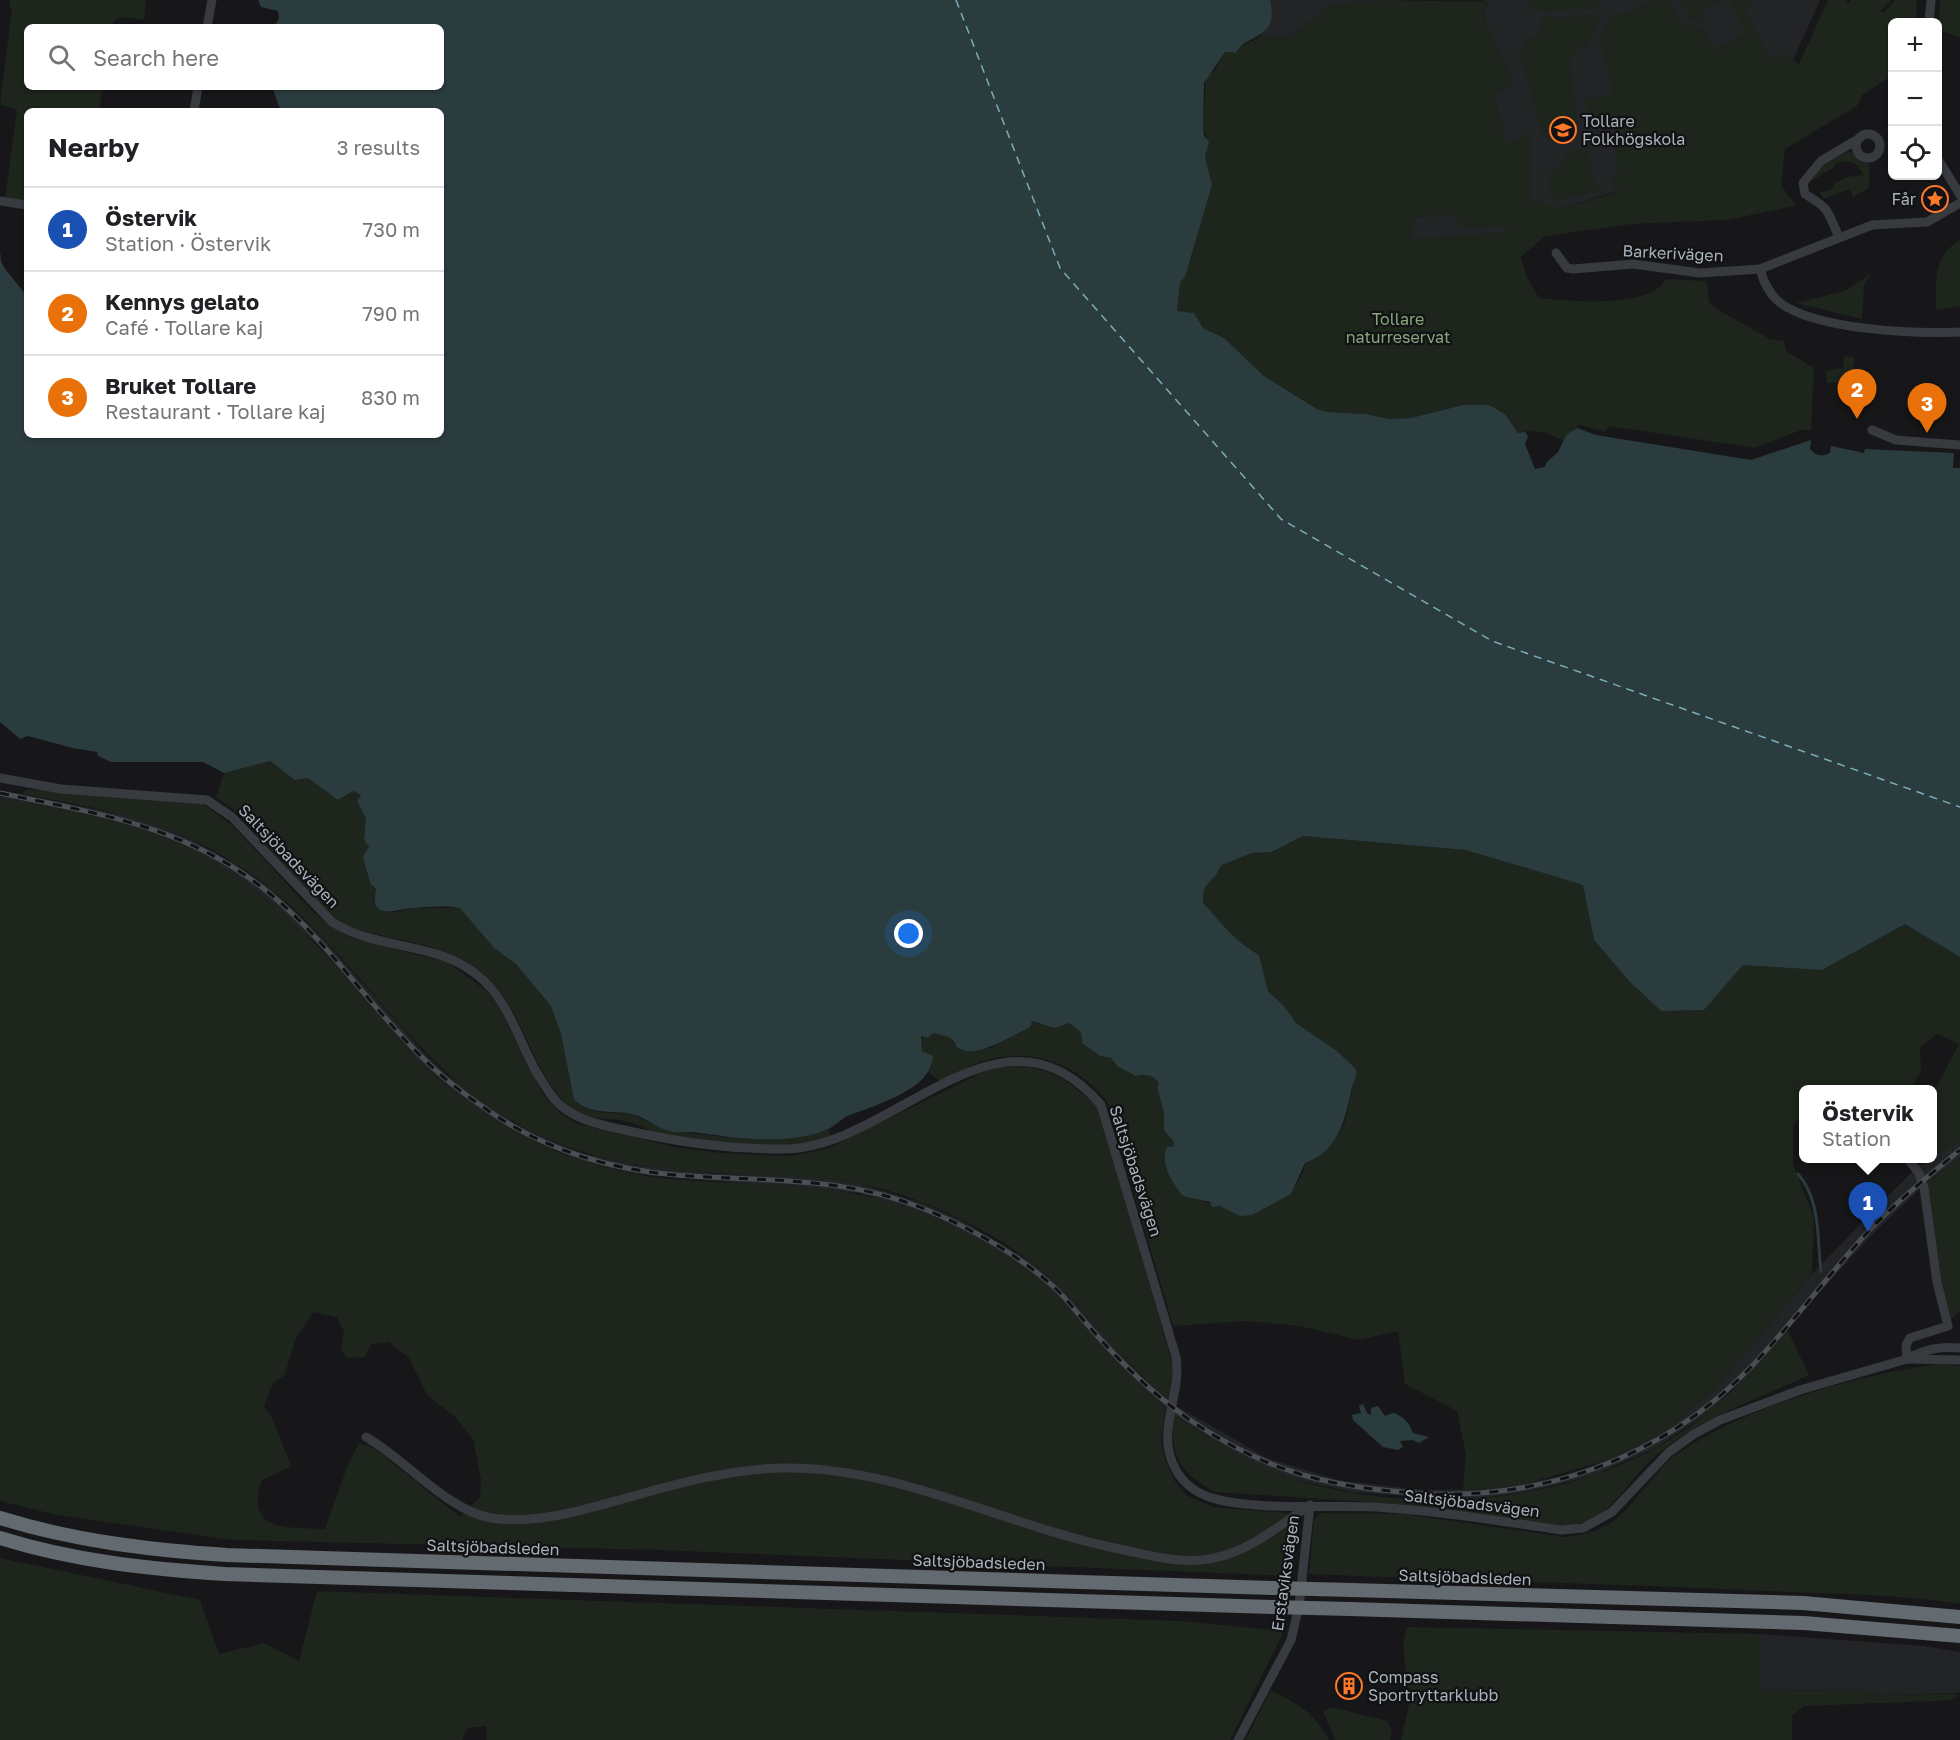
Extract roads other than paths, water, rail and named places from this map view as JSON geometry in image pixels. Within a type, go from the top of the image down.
[{"type":"highway","name":"Saltsjöbadsleden","points":[[0,1518],[62,1535],[117,1545],[227,1555],[1803,1603],[1960,1617]]},
{"type":"highway","points":[[0,1538],[96,1561],[225,1574],[1804,1623],[1960,1636]]},
{"type":"street","points":[[208,24],[212,0]]},
{"type":"street","points":[[1929,18],[1931,0]]},
{"type":"street","points":[[194,108],[198,90]]},
{"type":"street","points":[[1839,237],[1827,209],[1822,203],[1805,194],[1803,183],[1821,160],[1860,138]]},
{"type":"street","points":[[1942,166],[1960,195]]},
{"type":"street","points":[[0,201],[24,205]]},
{"type":"street","name":"Barkerivägen","points":[[1556,253],[1567,268],[1573,269],[1632,264],[1700,273],[1760,268],[1872,225],[1927,222],[1960,203]]},
{"type":"street","points":[[1760,268],[1776,300],[1801,314],[1863,328],[1960,332]]},
{"type":"street","points":[[1872,430],[1896,440],[1960,445]]},
{"type":"street","name":"Saltsjöbadsvägen","points":[[0,778],[61,789],[207,800],[232,817],[332,922],[353,933],[428,951],[465,966],[476,974],[502,1003],[532,1064],[560,1105],[575,1116],[592,1122],[680,1143],[722,1148],[806,1148],[826,1142],[936,1088],[997,1062],[1022,1060],[1044,1064],[1061,1071],[1089,1091],[1101,1105],[1174,1347],[1178,1380],[1168,1428],[1168,1444],[1173,1466],[1191,1488],[1211,1497],[1253,1503],[1403,1509],[1562,1530],[1583,1528],[1612,1512],[1669,1452],[1694,1434],[1736,1414],[1800,1390],[1907,1359],[1922,1350],[1944,1347],[1960,1348]]},
{"type":"street","points":[[1907,1359],[1906,1345],[1910,1338],[1948,1326],[1937,1282],[1924,1188],[1919,1173],[1911,1163]]},
{"type":"street","name":"Saltsjöbadsvägen","points":[[1907,1359],[1960,1360]]},
{"type":"street","points":[[366,1437],[406,1464],[434,1489],[472,1512],[492,1518],[546,1517],[694,1480],[753,1470],[825,1471],[904,1486],[1098,1545],[1164,1558],[1195,1560],[1214,1558],[1248,1545],[1310,1505]]},
{"type":"street","name":"Erstaviksvägen","points":[[1238,1740],[1291,1640],[1299,1606],[1310,1505]]},
{"type":"waterway","points":[[1798,1174],[1811,1196],[1817,1220],[1821,1271]]},
{"type":"railway","points":[[0,793],[107,816],[141,826],[174,837],[238,870],[291,912],[331,954],[407,1042],[435,1070],[472,1099],[521,1131],[585,1158],[630,1169],[676,1175],[834,1185],[896,1199],[927,1210],[994,1244],[1041,1276],[1064,1297],[1134,1374],[1187,1418],[1242,1451],[1269,1463],[1296,1473],[1352,1486],[1415,1493],[1462,1494],[1508,1490],[1553,1481],[1597,1468],[1639,1449],[1679,1426],[1716,1399],[1751,1367],[1865,1235],[1899,1202],[1960,1150]]},
{"type":"place","name":"Tollare Folkhögskola","points":[[1563,130]]},
{"type":"place","name":"Får","points":[[1935,199]]},
{"type":"place","name":"Kennys gelato","points":[[1857,419]]},
{"type":"place","name":"Bruket Tollare","points":[[1927,433]]},
{"type":"place","name":"Östervik","points":[[1868,1232]]},
{"type":"place","name":"Compass Sportryttarklubb","points":[[1349,1686]]},
{"type":"park label","name":"Tollare naturreservat","points":[[1398,328]]}]
